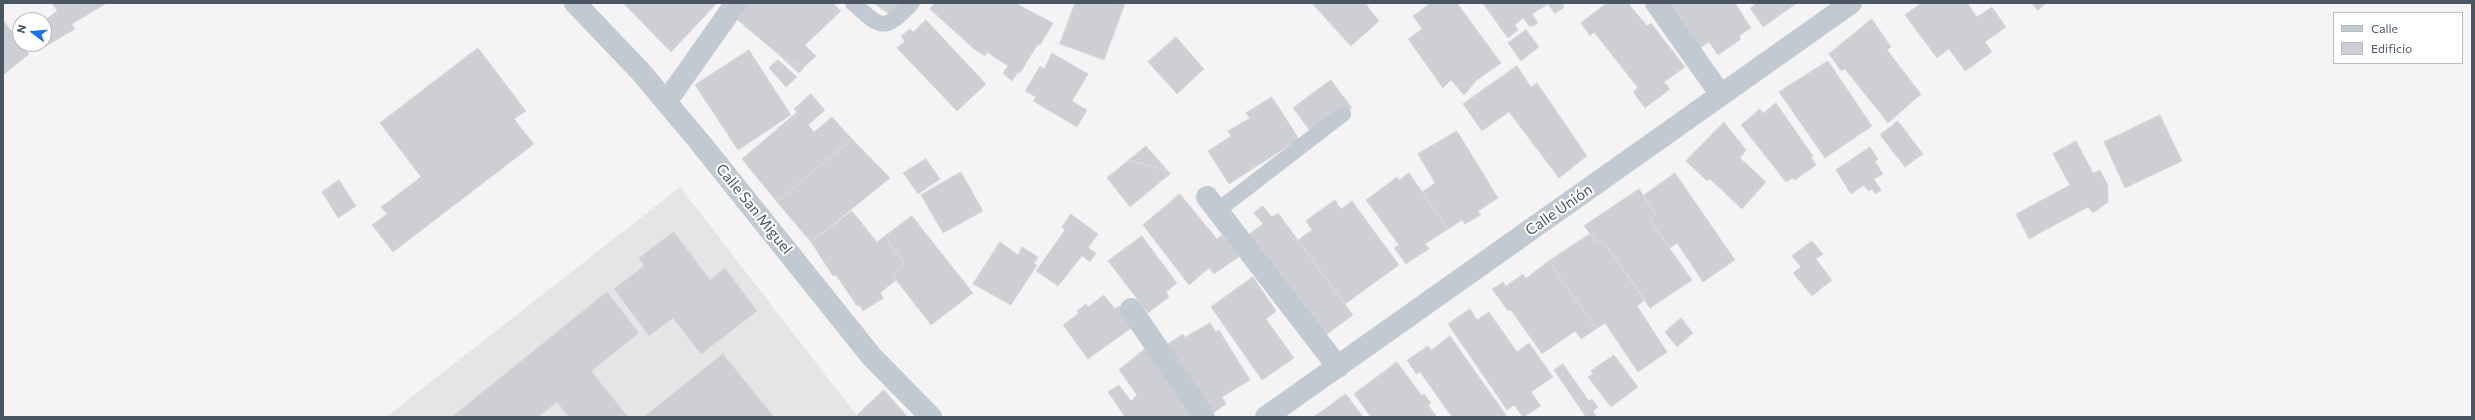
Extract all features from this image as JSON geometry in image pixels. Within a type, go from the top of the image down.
[{"type":"street","name":"Calle San Miguel","points":[[575,3],[640,71],[723,171],[872,357],[931,417]]},
{"type":"street","points":[[666,102],[736,3]]},
{"type":"street","points":[[1656,3],[1721,95]]},
{"type":"street","name":"Calle Unión","points":[[1266,417],[1851,3]]},
{"type":"street","points":[[1212,204],[1338,367]]},
{"type":"street","points":[[1131,309],[1204,417]]},
{"type":"lane","points":[[853,3],[874,21],[881,24],[894,21],[912,3]]},
{"type":"lane","points":[[1212,204],[1343,114]]},
{"type":"shaded area","points":[[680,187],[858,417],[386,417]]},
{"type":"building","points":[[52,3],[107,3],[72,24],[75,29],[52,42],[52,15],[57,11]]},
{"type":"building","points":[[717,3],[671,52],[624,4]]},
{"type":"building","points":[[747,3],[833,3],[841,11],[805,45],[816,56],[805,66],[785,60],[733,16]]},
{"type":"building","points":[[874,3],[901,3],[892,16]]},
{"type":"building","points":[[935,3],[1015,3],[1053,23],[1040,45],[1038,44],[1020,73],[1018,72],[1012,81],[1003,73],[1008,66],[987,52],[985,56],[974,49],[930,9]]},
{"type":"building","points":[[1075,3],[1125,4],[1104,60],[1060,44]]},
{"type":"building","points":[[1312,3],[1365,3],[1379,21],[1351,46]]},
{"type":"building","points":[[1426,3],[1457,3],[1501,63],[1477,80],[1464,95],[1451,80],[1443,88],[1408,39],[1422,29],[1413,16],[1428,5]]},
{"type":"building","points":[[1483,3],[1562,3],[1564,7],[1555,14],[1548,4],[1532,14],[1538,23],[1530,27],[1523,18],[1515,25],[1518,30],[1508,38]]},
{"type":"building","points":[[1607,3],[1628,3],[1647,26],[1651,23],[1685,67],[1664,82],[1670,89],[1645,108],[1633,92],[1638,88],[1594,32],[1590,36],[1581,23]]},
{"type":"building","points":[[1662,3],[1735,3],[1751,28],[1739,36],[1741,39],[1718,55],[1709,42],[1696,51]]},
{"type":"building","points":[[1753,3],[1797,3],[1763,27],[1750,8],[1755,5]]},
{"type":"building","points":[[1922,3],[1967,3],[1977,17],[1992,7],[2006,27],[1985,42],[1992,52],[1965,71],[1949,49],[1937,58],[1905,15]]},
{"type":"building","points":[[2031,3],[2046,3],[2038,10]]},
{"type":"building","points":[[1872,19],[1891,47],[1887,50],[1921,94],[1888,123],[1845,69],[1841,71],[1829,54]]},
{"type":"building","points":[[3,20],[12,32],[12,52],[27,52],[29,54],[3,75]]},
{"type":"building","points":[[926,20],[986,84],[957,111],[897,48],[905,41],[901,36],[910,29],[913,32]]},
{"type":"building","points":[[1526,30],[1539,47],[1521,61],[1508,43]]},
{"type":"building","points":[[1176,37],[1204,69],[1177,94],[1148,62]]},
{"type":"building","points":[[478,48],[526,111],[514,119],[534,144],[393,252],[372,225],[387,214],[381,207],[421,177],[380,123]]},
{"type":"building","points":[[749,50],[791,115],[738,150],[695,85]]},
{"type":"building","points":[[1052,53],[1088,74],[1072,101],[1087,110],[1077,127],[1033,101],[1036,97],[1025,91],[1040,66],[1044,69]]},
{"type":"building","points":[[778,60],[797,77],[786,87],[769,68]]},
{"type":"building","points":[[785,60],[805,66],[799,73]]},
{"type":"building","points":[[1828,61],[1872,126],[1825,158],[1779,92]]},
{"type":"building","points":[[1517,66],[1531,87],[1537,83],[1587,156],[1559,178],[1509,112],[1482,131],[1463,104]]},
{"type":"building","points":[[1331,80],[1352,108],[1314,136],[1293,108]]},
{"type":"building","points":[[811,94],[825,110],[808,125],[814,132],[832,117],[852,139],[777,202],[742,159],[797,112],[794,109]]},
{"type":"building","points":[[1272,97],[1299,139],[1229,184],[1208,151],[1231,136],[1228,131],[1250,118],[1246,113]]},
{"type":"building","points":[[1776,103],[1813,156],[1811,157],[1816,165],[1795,180],[1793,178],[1786,182],[1741,125],[1760,109],[1763,113]]},
{"type":"building","points":[[2160,115],[2182,161],[2125,188],[2104,142]]},
{"type":"building","points":[[1898,121],[1923,154],[1905,167],[1880,135]]},
{"type":"building","points":[[1724,122],[1746,150],[1740,158],[1766,182],[1742,209],[1710,179],[1707,181],[1686,161]]},
{"type":"building","points":[[1457,131],[1498,198],[1478,211],[1481,215],[1465,224],[1462,220],[1448,229],[1422,192],[1435,183],[1418,154]]},
{"type":"building","points":[[852,139],[890,178],[811,242],[777,202]]},
{"type":"building","points":[[2076,141],[2093,173],[2100,170],[2108,186],[2108,202],[2093,213],[2088,207],[2029,239],[2016,214],[2070,185],[2053,154]]},
{"type":"building","points":[[1146,146],[1168,171],[1129,160]]},
{"type":"building","points":[[1870,147],[1878,159],[1875,162],[1883,174],[1874,179],[1881,190],[1875,194],[1872,189],[1868,191],[1864,185],[1851,194],[1836,170]]},
{"type":"building","points":[[926,159],[940,179],[918,194],[903,173]]},
{"type":"building","points":[[1129,160],[1168,171],[1170,174],[1130,207],[1107,178]]},
{"type":"building","points":[[961,172],[983,211],[943,233],[921,195]]},
{"type":"building","points":[[1409,173],[1448,229],[1425,244],[1429,249],[1406,264],[1394,248],[1399,245],[1366,200],[1397,177],[1399,180]]},
{"type":"building","points":[[1675,173],[1735,260],[1703,282],[1677,243],[1670,248],[1649,219],[1656,214],[1643,196]]},
{"type":"building","points":[[339,180],[356,206],[338,218],[322,192]]},
{"type":"building","points":[[1639,189],[1656,214],[1649,219],[1692,280],[1650,308],[1603,241],[1598,244],[1584,226]]},
{"type":"building","points":[[1180,194],[1217,239],[1222,235],[1240,256],[1214,274],[1209,268],[1189,285],[1143,225]]},
{"type":"building","points":[[1335,200],[1341,209],[1352,201],[1399,265],[1345,304],[1298,240],[1312,230],[1306,221]]},
{"type":"building","points":[[1263,206],[1272,217],[1278,213],[1353,315],[1319,340],[1244,238],[1263,224],[1254,213]]},
{"type":"building","points":[[852,211],[877,242],[885,236],[905,265],[893,274],[896,280],[880,293],[884,298],[863,311],[859,305],[857,306],[836,275],[833,276],[811,242]]},
{"type":"building","points":[[1071,214],[1098,234],[1088,248],[1096,253],[1090,262],[1082,256],[1058,286],[1036,271],[1065,230],[1062,227]]},
{"type":"building","points":[[912,216],[973,293],[931,325],[896,280],[893,274],[905,265],[885,236]]},
{"type":"building","points":[[674,232],[710,280],[725,268],[757,311],[701,354],[673,318],[649,336],[614,289],[644,266],[639,258]]},
{"type":"building","points":[[1590,234],[1598,244],[1603,241],[1645,300],[1637,306],[1667,352],[1638,372],[1605,323],[1596,329],[1549,261]]},
{"type":"building","points":[[1142,236],[1177,283],[1166,292],[1169,297],[1148,313],[1108,261]]},
{"type":"building","points":[[1812,241],[1823,254],[1816,259],[1832,280],[1812,296],[1793,273],[1801,267],[1792,256]]},
{"type":"building","points":[[1000,242],[1018,255],[1022,247],[1038,257],[1034,264],[1037,265],[1011,305],[973,284]]},
{"type":"building","points":[[1549,261],[1596,329],[1581,339],[1575,331],[1542,354],[1511,310],[1508,311],[1492,289],[1503,282],[1506,286],[1523,274],[1526,278]]},
{"type":"building","points":[[1253,277],[1276,311],[1266,319],[1294,358],[1262,380],[1211,307]]},
{"type":"building","points":[[607,292],[639,333],[591,371],[628,417],[569,417],[557,402],[538,417],[452,417]]},
{"type":"building","points":[[1104,295],[1115,309],[1119,306],[1134,326],[1088,359],[1063,325],[1079,313],[1077,311],[1086,304],[1088,307]]},
{"type":"building","points":[[1470,309],[1477,320],[1489,312],[1517,352],[1529,343],[1553,377],[1531,392],[1541,406],[1523,417],[1514,405],[1507,410],[1448,324]]},
{"type":"building","points":[[1681,318],[1693,333],[1677,347],[1665,332]]},
{"type":"building","points":[[1210,323],[1216,332],[1219,330],[1250,380],[1222,397],[1226,404],[1210,415],[1179,360],[1176,361],[1166,345],[1183,334],[1185,337]]},
{"type":"building","points":[[1450,336],[1506,415],[1503,417],[1452,417],[1420,372],[1416,374],[1407,360],[1428,346],[1431,350]]},
{"type":"building","points":[[1145,349],[1198,417],[1125,417],[1108,392],[1119,385],[1131,401],[1137,395],[1119,370]]},
{"type":"building","points":[[723,354],[774,417],[644,417]]},
{"type":"building","points":[[1614,355],[1638,387],[1611,407],[1588,377],[1593,374],[1591,371]]},
{"type":"building","points":[[1397,362],[1422,396],[1424,394],[1431,403],[1428,405],[1437,417],[1371,417],[1354,394]]},
{"type":"building","points":[[1563,364],[1589,401],[1592,399],[1598,407],[1593,411],[1597,417],[1586,417],[1554,370]]},
{"type":"building","points":[[884,390],[908,417],[859,417],[857,415]]},
{"type":"building","points":[[1346,394],[1363,417],[1314,417]]}]
